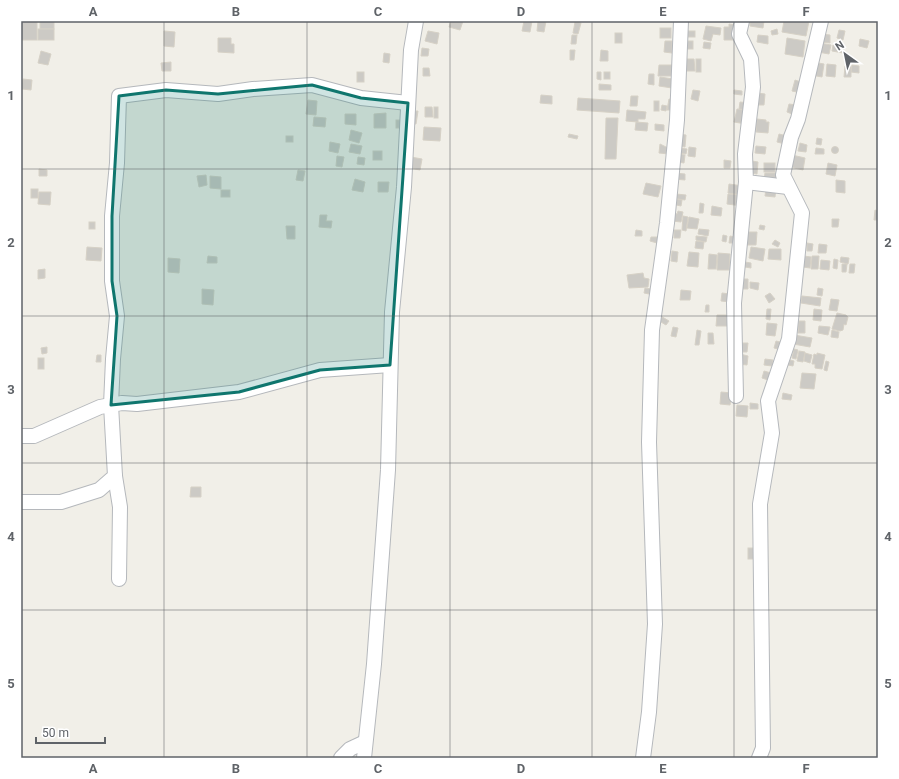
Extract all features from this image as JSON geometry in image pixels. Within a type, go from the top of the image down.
[{"type":"street","points":[[364,758],[374,664],[387,478],[392,312],[404,187],[411,50],[416,21]]},
{"type":"street","points":[[644,758],[649,712],[654,624],[649,442],[652,330],[667,223],[677,120],[681,21]]},
{"type":"street","points":[[736,396],[734,303],[746,182],[745,154],[753,87],[751,59],[739,34],[742,21]]},
{"type":"street","points":[[759,758],[763,748],[760,504],[772,432],[768,401],[789,339],[802,214],[783,175],[789,144],[798,119],[821,21]]},
{"type":"street","points":[[119,579],[120,507],[115,476],[111,405],[117,316],[112,281],[112,216],[117,163],[119,96],[166,90],[218,94],[253,89],[312,85],[361,98],[408,103]]},
{"type":"street","points":[[746,182],[788,187]]},
{"type":"street","points":[[21,436],[34,436],[100,407],[122,403],[137,404],[239,392],[320,370],[390,365]]},
{"type":"street","points":[[21,502],[61,502],[99,490],[115,476]]},
{"type":"street","points":[[341,758],[350,749],[366,742]]},
{"type":"highlighted area","points":[[312,85],[361,98],[408,103],[390,365],[320,370],[239,392],[111,405],[117,316],[112,281],[112,216],[119,96],[166,90],[218,94]]},
{"type":"building","points":[[21,21],[37,21],[37,40],[21,40]]},
{"type":"building","points":[[40,21],[54,21],[54,29],[40,29]]},
{"type":"building","points":[[451,21],[463,21],[460,30],[449,27]]},
{"type":"building","points":[[524,21],[532,21],[530,32],[522,31]]},
{"type":"building","points":[[538,21],[546,21],[544,32],[537,31]]},
{"type":"building","points":[[750,21],[764,21],[763,28],[750,26]]},
{"type":"building","points":[[784,21],[809,21],[806,36],[782,32]]},
{"type":"building","points":[[575,22],[581,23],[578,34],[573,33]]},
{"type":"building","points":[[729,24],[735,25],[733,40],[724,40],[724,27],[729,27]]},
{"type":"building","points":[[706,26],[721,28],[720,35],[713,34],[711,41],[703,39]]},
{"type":"building","points":[[660,28],[671,28],[671,38],[660,38]]},
{"type":"building","points":[[38,29],[54,29],[54,40],[38,40]]},
{"type":"building","points":[[777,29],[778,34],[772,35],[771,31]]},
{"type":"building","points":[[839,30],[845,31],[843,40],[837,38]]},
{"type":"building","points":[[164,31],[175,32],[174,47],[164,46]]},
{"type":"building","points":[[428,31],[439,33],[437,44],[425,41]]},
{"type":"building","points":[[684,31],[695,31],[695,37],[684,37]]},
{"type":"building","points":[[615,33],[622,33],[622,43],[615,43]]},
{"type":"building","points":[[821,34],[830,35],[830,43],[820,42]]},
{"type":"building","points":[[572,35],[577,35],[576,44],[571,44]]},
{"type":"building","points":[[758,35],[768,36],[768,44],[757,42]]},
{"type":"building","points":[[218,38],[231,38],[231,44],[234,44],[234,53],[218,52]]},
{"type":"building","points":[[787,38],[805,41],[803,57],[785,54]]},
{"type":"building","points":[[860,39],[869,41],[867,48],[859,46]]},
{"type":"building","points":[[665,41],[672,41],[672,53],[664,52]]},
{"type":"building","points":[[684,41],[693,41],[693,49],[684,49]]},
{"type":"building","points":[[704,42],[711,43],[710,49],[703,48]]},
{"type":"building","points":[[820,43],[831,45],[829,54],[818,52]]},
{"type":"building","points":[[833,45],[844,46],[843,53],[832,51]]},
{"type":"building","points":[[422,48],[429,49],[428,56],[421,56]]},
{"type":"building","points":[[570,50],[575,50],[574,60],[570,60]]},
{"type":"building","points":[[601,50],[608,51],[608,61],[600,61]]},
{"type":"building","points":[[41,51],[51,54],[48,65],[38,63]]},
{"type":"building","points":[[384,53],[390,54],[389,63],[383,62]]},
{"type":"building","points":[[683,59],[694,59],[695,71],[684,71]]},
{"type":"building","points":[[696,59],[701,59],[701,72],[696,72]]},
{"type":"building","points":[[171,62],[171,71],[162,71],[161,63]]},
{"type":"building","points":[[813,62],[824,64],[822,77],[811,75]]},
{"type":"building","points":[[827,64],[836,65],[835,77],[826,76]]},
{"type":"building","points":[[659,65],[672,65],[672,76],[658,76]]},
{"type":"building","points":[[852,65],[859,66],[859,73],[851,72]]},
{"type":"building","points":[[845,66],[851,66],[851,77],[844,77]]},
{"type":"building","points":[[423,68],[429,68],[430,76],[423,76]]},
{"type":"building","points":[[357,72],[364,72],[364,82],[357,82]]},
{"type":"building","points":[[597,72],[601,72],[601,80],[597,79]]},
{"type":"building","points":[[604,72],[610,72],[610,79],[604,79]]},
{"type":"building","points":[[649,74],[654,74],[654,85],[648,84]]},
{"type":"building","points":[[660,77],[673,79],[672,88],[659,86]]},
{"type":"building","points":[[23,79],[32,80],[31,90],[22,89]]},
{"type":"building","points":[[795,80],[804,83],[801,93],[792,91]]},
{"type":"building","points":[[599,84],[611,85],[611,90],[599,90]]},
{"type":"building","points":[[693,90],[700,91],[698,101],[691,99]]},
{"type":"building","points":[[734,90],[742,91],[742,95],[734,94]]},
{"type":"building","points":[[758,93],[765,94],[764,105],[758,105]]},
{"type":"building","points":[[541,95],[552,96],[552,104],[540,103]]},
{"type":"building","points":[[631,96],[638,96],[637,106],[630,106]]},
{"type":"building","points":[[578,98],[620,101],[619,113],[577,110]]},
{"type":"building","points":[[669,99],[673,100],[671,110],[667,110]]},
{"type":"building","points":[[308,100],[317,101],[316,115],[306,114]]},
{"type":"building","points":[[654,101],[659,101],[659,111],[654,111]]},
{"type":"building","points":[[740,102],[750,103],[749,110],[739,109]]},
{"type":"building","points":[[789,104],[797,105],[792,114],[787,112]]},
{"type":"building","points":[[662,105],[667,106],[666,111],[661,110]]},
{"type":"building","points":[[425,107],[432,107],[433,117],[425,117]]},
{"type":"building","points":[[434,107],[438,107],[438,118],[434,118]]},
{"type":"building","points":[[737,109],[749,111],[746,124],[734,122]]},
{"type":"building","points":[[627,110],[646,112],[645,119],[638,119],[638,122],[626,121]]},
{"type":"building","points":[[412,111],[418,111],[416,124],[411,124]]},
{"type":"building","points":[[386,113],[386,128],[374,128],[374,114]]},
{"type":"building","points":[[345,114],[356,114],[356,125],[345,124]]},
{"type":"building","points":[[314,117],[326,118],[325,127],[313,126]]},
{"type":"building","points":[[606,118],[618,118],[616,159],[605,159]]},
{"type":"building","points":[[757,119],[766,120],[766,122],[769,122],[768,133],[756,132]]},
{"type":"building","points":[[396,120],[402,120],[402,128],[396,128]]},
{"type":"building","points":[[636,122],[648,123],[647,131],[635,130]]},
{"type":"building","points":[[655,124],[664,125],[664,131],[655,130]]},
{"type":"building","points":[[424,127],[441,128],[440,141],[423,140]]},
{"type":"building","points":[[351,130],[362,133],[359,143],[349,140]]},
{"type":"building","points":[[569,134],[578,136],[577,139],[568,137]]},
{"type":"building","points":[[678,134],[686,135],[685,147],[677,146]]},
{"type":"building","points":[[779,134],[787,136],[785,144],[777,142]]},
{"type":"building","points":[[286,136],[293,136],[293,142],[286,142]]},
{"type":"building","points":[[817,138],[822,139],[821,145],[816,144]]},
{"type":"building","points":[[330,142],[340,144],[338,153],[329,151]]},
{"type":"building","points":[[800,143],[807,145],[806,152],[798,151]]},
{"type":"building","points":[[351,144],[362,146],[360,154],[349,152]]},
{"type":"building","points":[[660,144],[670,149],[669,154],[659,153]]},
{"type":"building","points":[[756,146],[766,147],[765,154],[755,153]]},
{"type":"building","points":[[689,147],[696,148],[695,157],[688,156]]},
{"type":"building","points":[[835,147],[838,150],[835,153],[832,150]]},
{"type":"building","points":[[680,148],[687,149],[686,154],[679,153]]},
{"type":"building","points":[[816,148],[824,149],[824,154],[815,154]]},
{"type":"building","points":[[373,151],[382,151],[382,160],[373,160]]},
{"type":"building","points":[[679,154],[685,155],[684,163],[678,162]]},
{"type":"building","points":[[792,155],[805,158],[803,170],[790,167]]},
{"type":"building","points":[[337,156],[344,157],[342,167],[336,166]]},
{"type":"building","points":[[358,157],[365,158],[364,165],[357,164]]},
{"type":"building","points":[[411,157],[422,159],[420,170],[409,168]]},
{"type":"building","points":[[724,160],[731,161],[730,168],[724,168]]},
{"type":"building","points":[[752,161],[758,162],[757,174],[750,173]]},
{"type":"building","points":[[764,163],[775,163],[775,172],[764,172]]},
{"type":"building","points":[[828,163],[837,165],[835,176],[826,174]]},
{"type":"building","points":[[39,169],[47,170],[47,176],[39,176]]},
{"type":"building","points":[[298,170],[305,171],[303,181],[296,180]]},
{"type":"building","points":[[675,173],[685,174],[685,180],[674,179]]},
{"type":"building","points":[[765,173],[778,173],[778,180],[764,179]]},
{"type":"building","points":[[206,175],[207,185],[199,187],[197,176]]},
{"type":"building","points":[[210,176],[221,177],[221,189],[210,188]]},
{"type":"building","points":[[355,179],[365,182],[363,192],[352,190]]},
{"type":"building","points":[[836,180],[845,181],[845,193],[836,192]]},
{"type":"building","points":[[378,182],[389,182],[388,192],[378,192]]},
{"type":"building","points":[[646,183],[661,186],[658,197],[643,194]]},
{"type":"building","points":[[729,184],[743,186],[742,195],[728,193]]},
{"type":"building","points":[[766,188],[776,189],[775,197],[765,196]]},
{"type":"building","points":[[31,189],[38,189],[38,198],[31,198]]},
{"type":"building","points":[[221,190],[230,190],[230,197],[221,197]]},
{"type":"building","points":[[39,192],[51,192],[50,205],[38,204]]},
{"type":"building","points":[[676,194],[686,195],[685,200],[672,198]]},
{"type":"building","points":[[728,194],[743,195],[742,206],[727,204]]},
{"type":"building","points":[[673,199],[682,200],[681,206],[672,204]]},
{"type":"building","points":[[700,203],[704,204],[703,213],[699,213]]},
{"type":"building","points":[[712,206],[722,208],[721,216],[711,215]]},
{"type":"building","points":[[875,210],[878,211],[878,220],[874,220]]},
{"type":"building","points":[[678,211],[683,212],[681,222],[672,221],[673,213],[677,214]]},
{"type":"building","points":[[320,215],[327,215],[326,221],[332,221],[331,228],[319,227]]},
{"type":"building","points":[[683,216],[688,217],[686,231],[682,230]]},
{"type":"building","points":[[689,217],[699,219],[697,229],[687,228]]},
{"type":"building","points":[[832,219],[839,219],[838,227],[832,227]]},
{"type":"building","points":[[89,222],[95,222],[95,229],[89,229]]},
{"type":"building","points":[[760,225],[765,226],[764,230],[759,229]]},
{"type":"building","points":[[286,226],[295,226],[295,239],[287,239]]},
{"type":"building","points":[[699,229],[709,230],[708,236],[698,234]]},
{"type":"building","points":[[636,230],[642,231],[642,236],[635,236]]},
{"type":"building","points":[[674,230],[681,230],[680,238],[674,238]]},
{"type":"building","points":[[747,232],[757,232],[756,245],[747,245]]},
{"type":"building","points":[[723,235],[727,236],[726,242],[722,241]]},
{"type":"building","points":[[696,236],[707,237],[706,242],[696,240]]},
{"type":"building","points":[[730,236],[735,237],[734,243],[729,243]]},
{"type":"building","points":[[651,237],[658,237],[657,243],[650,241]]},
{"type":"building","points":[[775,240],[780,243],[778,247],[772,244]]},
{"type":"building","points":[[696,241],[704,242],[703,249],[695,248]]},
{"type":"building","points":[[807,243],[813,244],[812,251],[807,251]]},
{"type":"building","points":[[819,244],[827,245],[826,253],[818,253]]},
{"type":"building","points":[[87,247],[102,248],[101,261],[86,260]]},
{"type":"building","points":[[751,247],[765,249],[763,261],[749,258]]},
{"type":"building","points":[[769,249],[781,249],[781,260],[768,259]]},
{"type":"building","points":[[672,251],[678,252],[677,262],[671,261]]},
{"type":"building","points":[[689,252],[699,253],[698,267],[687,266]]},
{"type":"building","points":[[718,253],[730,254],[729,270],[717,270]]},
{"type":"building","points":[[709,254],[717,255],[716,269],[708,269]]},
{"type":"building","points":[[208,256],[217,257],[217,263],[207,263]]},
{"type":"building","points":[[804,256],[811,257],[810,268],[803,267]]},
{"type":"building","points":[[812,256],[819,256],[818,269],[811,269]]},
{"type":"building","points":[[841,257],[849,258],[848,264],[840,262]]},
{"type":"building","points":[[168,258],[180,259],[179,273],[168,272]]},
{"type":"building","points":[[834,259],[838,260],[837,269],[833,268]]},
{"type":"building","points":[[821,260],[830,261],[829,270],[820,269]]},
{"type":"building","points":[[745,262],[751,263],[751,268],[745,267]]},
{"type":"building","points":[[842,264],[847,264],[846,272],[842,272]]},
{"type":"building","points":[[850,264],[855,264],[854,273],[849,273]]},
{"type":"building","points":[[45,269],[45,278],[38,279],[38,270]]},
{"type":"building","points":[[643,273],[644,278],[649,279],[648,287],[629,288],[627,275]]},
{"type":"building","points":[[740,279],[748,279],[748,289],[739,289]]},
{"type":"building","points":[[750,282],[759,283],[758,290],[750,288]]},
{"type":"building","points":[[645,288],[651,289],[649,294],[644,293]]},
{"type":"building","points":[[818,288],[823,289],[822,296],[817,295]]},
{"type":"building","points":[[202,289],[214,290],[213,305],[202,304]]},
{"type":"building","points":[[681,290],[691,291],[690,300],[680,300]]},
{"type":"building","points":[[722,293],[730,294],[730,302],[721,301]]},
{"type":"building","points":[[770,293],[775,299],[769,303],[765,296]]},
{"type":"building","points":[[802,296],[821,298],[820,306],[801,303]]},
{"type":"building","points":[[831,299],[839,300],[837,311],[829,310]]},
{"type":"building","points":[[706,305],[709,305],[709,312],[705,312]]},
{"type":"building","points":[[767,309],[771,309],[770,320],[766,319]]},
{"type":"building","points":[[814,309],[822,310],[821,321],[813,320]]},
{"type":"building","points":[[837,313],[848,317],[846,325],[844,324],[843,330],[840,331],[832,329]]},
{"type":"building","points":[[659,315],[669,321],[666,325],[656,319]]},
{"type":"building","points":[[717,315],[731,315],[731,326],[716,326]]},
{"type":"building","points":[[799,321],[805,321],[805,333],[798,333]]},
{"type":"building","points":[[767,323],[777,324],[775,336],[766,335]]},
{"type":"building","points":[[819,326],[830,327],[828,335],[818,333]]},
{"type":"building","points":[[673,327],[678,328],[676,337],[671,336]]},
{"type":"building","points":[[697,330],[701,331],[699,345],[695,345]]},
{"type":"building","points":[[832,330],[839,332],[838,338],[831,337]]},
{"type":"building","points":[[708,333],[713,333],[714,344],[708,344]]},
{"type":"building","points":[[794,335],[812,338],[810,347],[793,344]]},
{"type":"building","points":[[776,341],[780,342],[778,349],[774,348]]},
{"type":"building","points":[[741,343],[748,343],[747,352],[740,352]]},
{"type":"building","points":[[47,347],[47,353],[42,354],[41,348]]},
{"type":"building","points":[[794,349],[798,350],[796,359],[792,358]]},
{"type":"building","points":[[799,351],[805,352],[803,362],[797,361]]},
{"type":"building","points":[[805,353],[812,355],[810,363],[804,361]]},
{"type":"building","points":[[817,353],[825,355],[822,369],[815,368],[815,364],[812,364],[814,354],[817,355]]},
{"type":"building","points":[[740,354],[748,356],[747,365],[738,364]]},
{"type":"building","points":[[97,355],[101,355],[101,362],[96,362]]},
{"type":"building","points":[[38,358],[44,358],[44,369],[38,369]]},
{"type":"building","points":[[765,359],[773,360],[772,366],[764,365]]},
{"type":"building","points":[[790,360],[794,361],[793,366],[788,365]]},
{"type":"building","points":[[826,361],[829,362],[827,371],[824,370]]},
{"type":"building","points":[[764,371],[771,373],[768,380],[762,378]]},
{"type":"building","points":[[802,373],[816,374],[814,389],[800,388]]},
{"type":"building","points":[[721,392],[732,393],[730,405],[720,404]]},
{"type":"building","points":[[783,393],[792,395],[791,400],[782,399]]},
{"type":"building","points":[[750,403],[758,404],[758,409],[750,409]]},
{"type":"building","points":[[737,405],[748,406],[747,417],[736,416]]},
{"type":"building","points":[[191,487],[201,487],[201,497],[190,497]]},
{"type":"building","points":[[748,548],[757,548],[757,559],[748,559]]}]
